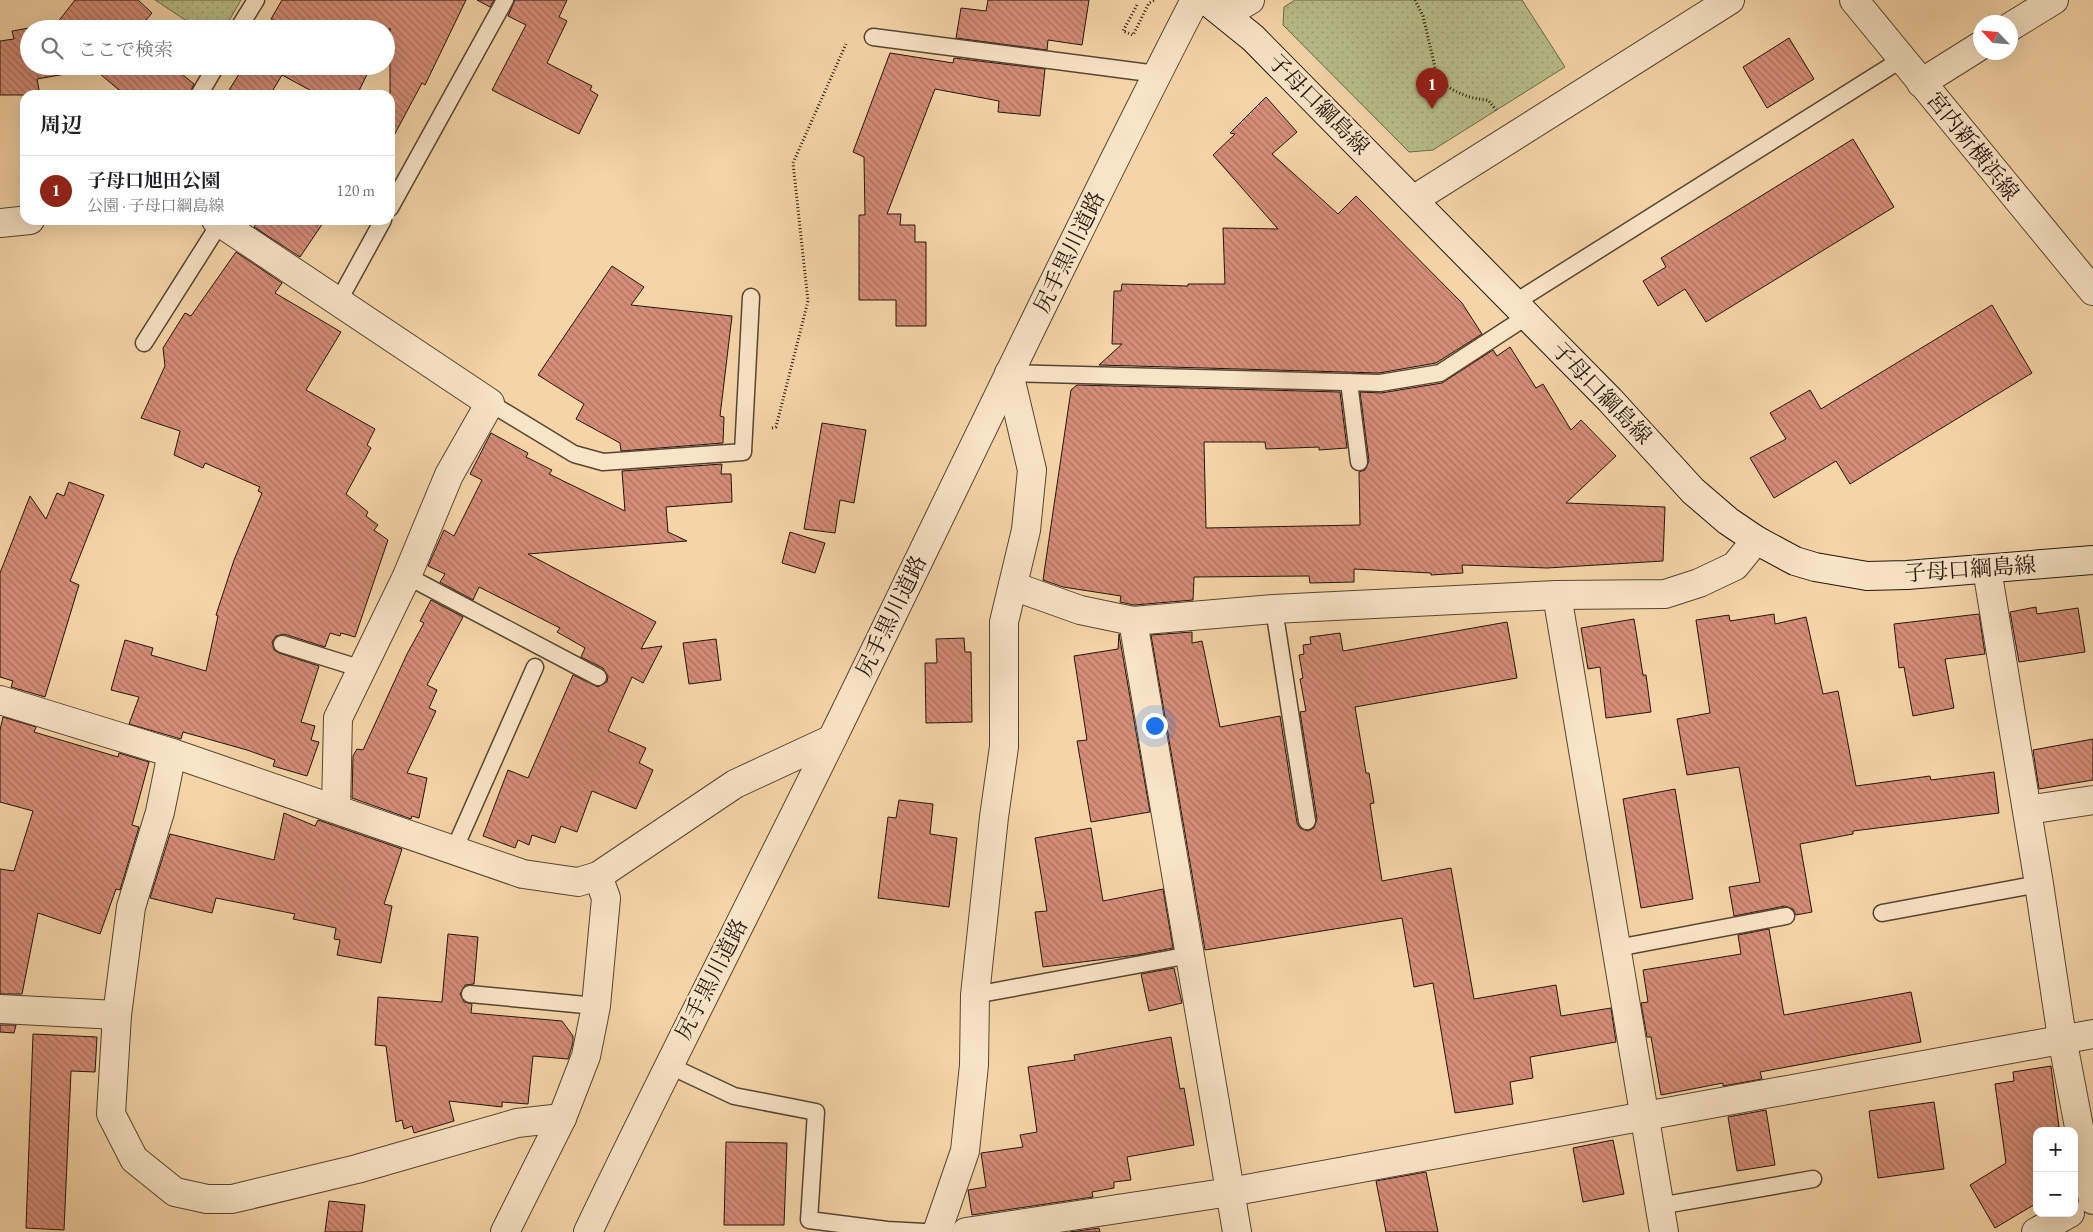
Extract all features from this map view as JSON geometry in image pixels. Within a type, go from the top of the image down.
[{"type":"street","name":"尻手黒川道路","points":[[588,1232],[668,1065],[832,739],[1009,373],[1195,0]]},
{"type":"street","points":[[1216,7],[1250,0]]},
{"type":"street","points":[[1413,200],[1730,0]]},
{"type":"street","name":"宮内新横浜線","points":[[1854,0],[2093,291]]},
{"type":"street","points":[[2018,22],[2054,0]]},
{"type":"street","name":"子母口綱島線","points":[[1216,7],[1253,38],[1413,200],[1610,400],[1693,491],[1728,521],[1756,540],[1795,561],[1815,567],[1868,576],[1907,575],[2093,560]]},
{"type":"street","points":[[1921,83],[1973,50]]},
{"type":"street","points":[[0,223],[20,221]]},
{"type":"street","points":[[224,225],[490,403],[449,475],[406,576],[338,718],[336,809]]},
{"type":"street","points":[[937,1232],[966,1151],[974,1065],[975,995],[994,817],[1004,747],[1004,622],[1026,530],[1032,470],[1009,373]]},
{"type":"street","points":[[1013,586],[1080,610],[1133,621],[1274,609],[1557,595],[1665,594],[1699,582],[1734,566],[1756,540]]},
{"type":"street","points":[[1986,569],[2039,884],[2062,1038],[2093,1200],[2078,1209]]},
{"type":"street","points":[[1557,595],[1664,1232]]},
{"type":"street","points":[[1133,621],[1237,1232]]},
{"type":"street","points":[[0,700],[172,754],[523,874],[578,882],[598,876],[735,784],[832,739]]},
{"type":"street","points":[[172,754],[160,812],[132,907],[117,1015],[111,1114],[134,1159],[175,1192],[207,1199],[232,1200],[357,1169],[517,1123],[562,1118]]},
{"type":"street","points":[[2027,810],[2093,800]]},
{"type":"street","points":[[505,1232],[562,1118],[586,1056],[596,1006],[606,898],[598,876]]},
{"type":"street","points":[[0,1010],[117,1015]]},
{"type":"street","points":[[966,1232],[1230,1192],[2062,1038],[2093,1034]]},
{"type":"street","points":[[2036,1232],[2063,1217]]},
{"type":"lane","points":[[244,20],[256,0]]},
{"type":"lane","points":[[395,199],[505,0]]},
{"type":"lane","points":[[873,37],[1157,74]]},
{"type":"lane","points":[[1009,373],[1380,383],[1440,373],[1520,310],[1902,59]]},
{"type":"lane","points":[[202,90],[211,75]]},
{"type":"lane","points":[[144,343],[216,225]]},
{"type":"lane","points":[[338,302],[380,225]]},
{"type":"lane","points":[[490,403],[574,454],[603,462],[743,452],[751,297]]},
{"type":"lane","points":[[1349,382],[1359,462]]},
{"type":"lane","points":[[406,576],[598,677]]},
{"type":"lane","points":[[1274,609],[1307,821]]},
{"type":"lane","points":[[282,644],[362,669]]},
{"type":"lane","points":[[454,850],[535,667]]},
{"type":"lane","points":[[1882,913],[2039,884]]},
{"type":"lane","points":[[1617,948],[1786,916]]},
{"type":"lane","points":[[975,995],[1190,955]]},
{"type":"lane","points":[[470,994],[596,1006]]},
{"type":"lane","points":[[668,1065],[734,1096],[816,1112],[809,1220],[887,1230],[924,1232]]},
{"type":"lane","points":[[1660,1206],[1812,1179]]},
{"type":"path","points":[[1137,5],[1123,31],[1133,35],[1149,3],[1155,0]]},
{"type":"path","points":[[1415,0],[1423,16],[1438,80],[1460,94],[1475,100],[1488,100],[1498,113]]},
{"type":"path","points":[[744,433],[776,427],[808,301],[793,163],[849,38]]},
{"type":"green space","points":[[155,0],[241,0],[229,20],[185,20]]},
{"type":"green space","points":[[1295,0],[1522,0],[1565,67],[1433,150],[1409,152],[1283,25],[1284,7]]},
{"type":"building","points":[[75,0],[138,0],[152,13],[146,20],[59,20]]},
{"type":"building","points":[[282,0],[466,0],[425,85],[422,83],[395,134],[395,90],[390,90],[390,75],[395,75],[395,20],[271,19]]},
{"type":"building","points":[[477,0],[494,0],[490,7]]},
{"type":"building","points":[[515,0],[567,0],[559,17],[567,21],[547,63],[592,86],[590,90],[598,95],[579,134],[492,90],[526,25],[508,16]]},
{"type":"building","points":[[988,0],[1089,0],[1082,45],[1048,40],[1047,50],[956,38],[961,8],[986,11]]},
{"type":"building","points":[[20,30],[20,75],[60,75],[37,79],[39,90],[20,90],[20,95],[0,95],[0,41],[14,39],[12,31]]},
{"type":"building","points":[[1789,38],[1814,79],[1767,108],[1743,67]]},
{"type":"building","points":[[890,53],[953,63],[954,58],[1045,69],[1040,116],[998,112],[999,101],[935,89],[887,214],[901,214],[900,225],[915,225],[915,242],[926,242],[926,326],[896,326],[896,300],[859,300],[859,215],[865,215],[864,157],[853,152]]},
{"type":"building","points":[[101,75],[183,75],[194,84],[191,90],[119,90]]},
{"type":"building","points":[[238,75],[282,75],[273,90],[229,90]]},
{"type":"building","points":[[282,75],[367,75],[359,90],[310,90]]},
{"type":"building","points":[[1266,97],[1297,132],[1272,154],[1338,214],[1356,196],[1462,303],[1482,334],[1436,363],[1379,373],[1099,365],[1122,344],[1112,344],[1114,291],[1121,291],[1122,284],[1188,286],[1188,284],[1225,284],[1223,228],[1278,229],[1213,155],[1235,134],[1230,133]]},
{"type":"building","points":[[1853,139],[1894,207],[1706,322],[1685,289],[1658,306],[1643,281],[1666,267],[1661,258]]},
{"type":"building","points":[[255,225],[322,225],[300,257],[254,227]]},
{"type":"building","points":[[236,252],[282,283],[275,293],[341,332],[306,390],[375,429],[367,445],[371,448],[346,494],[368,512],[366,516],[378,525],[374,530],[388,540],[355,637],[341,633],[340,636],[330,633],[325,647],[284,634],[276,636],[272,642],[274,650],[279,653],[319,666],[301,722],[315,726],[311,740],[319,742],[307,776],[273,766],[275,760],[247,750],[183,732],[181,739],[129,724],[139,697],[111,690],[125,640],[153,648],[151,655],[206,671],[218,616],[216,615],[234,560],[262,493],[258,491],[260,487],[205,463],[203,468],[174,455],[180,431],[141,418],[165,366],[163,348],[185,313],[191,316]]},
{"type":"building","points":[[612,266],[644,287],[631,305],[732,316],[720,416],[724,417],[723,443],[621,451],[620,443],[576,419],[584,404],[538,375]]},
{"type":"building","points":[[1992,305],[2032,373],[1850,484],[1836,461],[1774,498],[1750,458],[1786,439],[1770,413],[1810,390],[1821,409]]},
{"type":"building","points":[[1510,347],[1536,388],[1543,384],[1571,430],[1581,420],[1616,456],[1566,503],[1665,507],[1663,561],[1547,568],[1462,565],[1463,573],[1431,575],[1431,573],[1354,569],[1354,582],[1310,583],[1309,576],[1194,577],[1193,600],[1134,605],[1120,602],[1121,596],[1063,587],[1043,580],[1071,390],[1077,385],[1340,392],[1347,448],[1319,450],[1319,447],[1266,449],[1265,442],[1204,442],[1206,528],[1360,525],[1359,472],[1365,470],[1369,461],[1360,392],[1381,393],[1442,383],[1493,350],[1497,356]]},
{"type":"building","points":[[822,423],[866,430],[854,503],[840,500],[835,533],[804,529]]},
{"type":"building","points":[[491,433],[528,453],[526,457],[552,470],[549,474],[625,511],[622,471],[722,464],[721,474],[731,474],[732,502],[666,507],[668,532],[687,541],[528,554],[656,622],[641,649],[662,646],[643,683],[632,677],[608,731],[646,748],[639,763],[653,770],[636,809],[592,791],[577,832],[561,826],[555,843],[532,835],[529,845],[518,840],[515,848],[483,836],[508,770],[528,778],[573,675],[598,687],[607,682],[608,676],[603,668],[581,657],[585,648],[557,632],[560,628],[479,587],[473,600],[440,582],[445,574],[428,566],[444,530],[454,536],[482,480],[470,474]]},
{"type":"building","points":[[69,482],[104,495],[70,581],[79,585],[45,697],[11,687],[13,681],[0,677],[0,573],[30,496],[46,519],[57,493],[64,496]]},
{"type":"building","points":[[790,532],[825,543],[815,573],[782,563]]},
{"type":"building","points":[[431,600],[463,617],[427,685],[437,690],[429,708],[436,711],[407,773],[427,778],[419,818],[412,816],[411,819],[352,798],[353,756],[357,749],[363,750],[407,654],[424,623],[420,621]]},
{"type":"building","points":[[2036,607],[2037,614],[2078,608],[2085,652],[2019,662],[2010,612]]},
{"type":"building","points":[[1774,614],[1775,624],[1806,617],[1823,694],[1838,691],[1856,786],[1930,776],[1931,780],[1994,772],[1999,813],[1853,831],[1853,834],[1800,844],[1812,912],[1796,915],[1793,909],[1785,906],[1734,916],[1729,887],[1760,882],[1739,767],[1687,775],[1677,719],[1710,713],[1696,620],[1729,615],[1730,621]]},
{"type":"building","points":[[1979,614],[1985,654],[1945,659],[1954,708],[1913,716],[1904,667],[1899,668],[1894,624]]},
{"type":"building","points":[[1634,619],[1643,675],[1646,675],[1651,712],[1606,718],[1600,667],[1588,669],[1581,628]]},
{"type":"building","points":[[1507,622],[1517,678],[1355,707],[1366,773],[1369,773],[1374,803],[1370,804],[1382,881],[1451,868],[1474,999],[1556,985],[1561,1016],[1611,1008],[1616,1042],[1530,1057],[1533,1078],[1510,1082],[1513,1104],[1455,1113],[1433,983],[1414,987],[1402,918],[1205,950],[1151,635],[1192,632],[1192,643],[1202,641],[1220,727],[1280,716],[1297,823],[1300,828],[1308,831],[1314,828],[1317,819],[1300,712],[1306,711],[1300,679],[1303,678],[1299,655],[1304,654],[1303,645],[1311,644],[1310,637],[1340,633],[1343,651]]},
{"type":"building","points":[[1119,634],[1150,812],[1091,822],[1077,741],[1087,740],[1074,656],[1118,649]]},
{"type":"building","points":[[964,638],[965,652],[971,652],[972,722],[926,723],[925,663],[937,663],[936,639]]},
{"type":"building","points":[[716,639],[721,680],[689,684],[683,643]]},
{"type":"building","points":[[3,717],[36,727],[34,732],[118,757],[119,753],[149,762],[132,825],[139,827],[120,890],[116,889],[100,934],[38,913],[22,994],[0,994],[0,869],[14,871],[33,811],[0,802],[0,730]]},
{"type":"building","points":[[2093,739],[2093,780],[2039,789],[2033,750]]},
{"type":"building","points":[[1675,789],[1693,899],[1641,908],[1623,799]]},
{"type":"building","points":[[899,800],[933,804],[930,834],[957,838],[949,907],[878,898],[888,817],[896,818]]},
{"type":"building","points":[[284,813],[315,826],[318,820],[402,849],[384,904],[392,906],[381,963],[337,955],[340,940],[334,939],[336,928],[293,919],[295,914],[216,898],[212,913],[150,898],[170,834],[274,860]]},
{"type":"building","points":[[1091,828],[1103,901],[1163,889],[1173,948],[1137,955],[1043,967],[1035,912],[1047,911],[1035,838]]},
{"type":"building","points":[[1769,929],[1784,1015],[1911,992],[1921,1042],[1760,1072],[1762,1079],[1723,1086],[1723,1083],[1661,1095],[1651,1037],[1647,1037],[1641,1003],[1648,1002],[1643,970],[1741,954],[1738,935]]},
{"type":"building","points":[[448,934],[478,937],[474,984],[465,985],[460,994],[464,1002],[472,1004],[471,1013],[562,1021],[573,1036],[573,1043],[568,1059],[533,1056],[528,1104],[502,1102],[502,1107],[449,1101],[454,1121],[414,1133],[412,1126],[404,1129],[402,1120],[396,1122],[386,1046],[375,1045],[378,997],[442,1002]]},
{"type":"building","points":[[1174,968],[1182,1003],[1149,1011],[1141,974]]},
{"type":"building","points":[[0,1025],[16,1025],[14,1033],[0,1032]]},
{"type":"building","points":[[33,1034],[97,1037],[95,1072],[71,1071],[64,1230],[26,1228]]},
{"type":"building","points":[[1171,1037],[1180,1089],[1184,1088],[1194,1145],[1127,1157],[1131,1180],[1114,1182],[1114,1188],[1092,1192],[1093,1197],[972,1215],[968,1190],[986,1187],[981,1153],[1023,1147],[1020,1135],[1037,1132],[1028,1067],[1075,1060],[1074,1055]]},
{"type":"building","points":[[2051,1066],[2059,1127],[2033,1127],[2033,1205],[1995,1228],[1970,1185],[2006,1163],[1995,1084],[2014,1081],[2013,1072]]},
{"type":"building","points":[[1934,1102],[1944,1169],[1878,1178],[1869,1111]]},
{"type":"building","points":[[1766,1110],[1775,1165],[1737,1171],[1728,1117]]},
{"type":"building","points":[[1613,1140],[1624,1194],[1583,1202],[1573,1148]]},
{"type":"building","points":[[726,1142],[787,1143],[784,1225],[724,1225]]},
{"type":"building","points":[[1426,1172],[1438,1232],[1386,1232],[1376,1181]]},
{"type":"building","points":[[329,1201],[365,1205],[362,1232],[325,1232]]},
{"type":"building","points":[[1099,1228],[1100,1232],[1070,1232]]},
{"type":"place","name":"子母口旭田公園","points":[[1432,109]]}]
